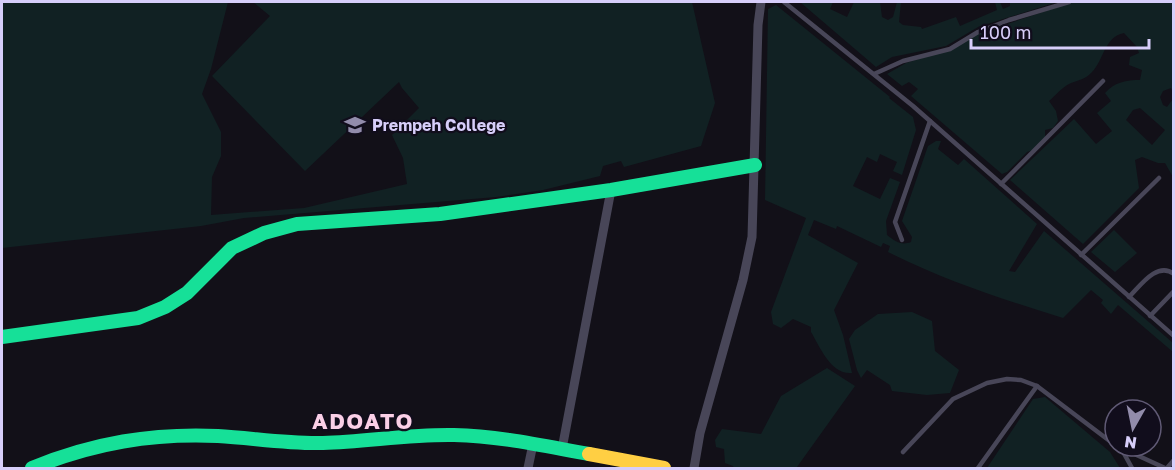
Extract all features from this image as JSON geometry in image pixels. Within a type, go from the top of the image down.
[{"type":"street","points":[[694,468],[700,433],[743,280],[752,237],[758,25],[761,2]]},
{"type":"street","points":[[2,338],[138,318],[165,307],[187,293],[232,248],[264,233],[297,224],[440,214],[611,190],[755,165]]},
{"type":"street","points":[[562,449],[611,190]]},
{"type":"street","points":[[32,468],[59,457],[118,441],[175,436],[217,436],[321,443],[452,435],[493,437],[664,468]]},
{"type":"street","points":[[528,468],[533,444]]},
{"type":"lane","points":[[784,2],[930,121],[1173,336]]},
{"type":"lane","points":[[874,74],[903,61],[950,49],[978,32],[1010,20],[1070,2]]},
{"type":"lane","points":[[1001,184],[1102,81]]},
{"type":"lane","points":[[902,240],[894,222],[930,121]]},
{"type":"lane","points":[[1081,255],[1159,178]]},
{"type":"lane","points":[[1129,297],[1155,272],[1169,270],[1173,274]]},
{"type":"lane","points":[[1150,316],[1173,291]]},
{"type":"lane","points":[[903,452],[953,399],[987,383],[997,381],[1021,380],[1037,386],[1103,435]]},
{"type":"lane","points":[[978,468],[1037,386]]},
{"type":"lane","points":[[1142,458],[1166,468],[1173,460]]},
{"type":"shaded area","name":"Prempeh College","points":[[2,2],[228,2],[211,69],[202,94],[221,132],[221,156],[212,177],[211,215],[304,208],[407,184],[403,158],[392,135],[419,108],[399,82],[305,171],[212,76],[270,16],[253,2],[692,2],[715,103],[701,146],[624,167],[621,161],[603,166],[600,176],[543,190],[496,197],[244,218],[201,226],[2,248]]},
{"type":"shaded area","points":[[800,2],[833,2],[830,9],[847,17],[854,2],[880,2],[882,17],[888,20],[893,17],[897,2],[901,2],[899,22],[922,29],[956,17],[960,26],[997,10],[995,2],[1000,2],[1003,9],[1010,6],[1010,2],[1057,2],[978,27],[946,46],[892,57],[876,67]]},
{"type":"shaded area","points":[[1072,2],[1173,2],[1173,92],[1171,88],[1163,91],[1160,97],[1163,105],[1167,107],[1173,99],[1173,177],[1165,163],[1142,157],[1135,160],[1139,188],[1083,244],[1010,180],[1074,119],[1096,144],[1112,131],[1097,113],[1111,101],[1105,93],[1109,89],[1121,82],[1140,80],[1142,70],[1129,65],[1130,57],[1139,53],[1137,47],[1124,33],[1112,39],[1090,74],[1065,86],[1049,101],[1056,111],[1058,121],[1053,128],[1045,130],[1045,140],[1040,148],[1027,152],[1007,172],[1002,174],[911,96],[918,89],[909,82],[902,86],[887,74],[906,63],[947,50],[978,34]],"holes":[[[1140,108],[1165,130],[1152,145],[1126,120],[1133,110]]]},
{"type":"shaded area","points":[[776,5],[913,117],[916,130],[902,175],[893,171],[897,162],[880,154],[877,162],[867,157],[853,186],[880,199],[890,178],[900,182],[886,221],[887,235],[901,243],[911,242],[912,237],[902,221],[928,146],[941,141],[938,149],[958,165],[964,159],[1037,224],[1009,271],[1015,272],[1044,231],[1173,343],[1173,352],[1118,305],[1111,314],[1101,303],[1103,300],[1091,290],[1063,318],[953,281],[888,252],[890,246],[883,243],[881,247],[837,226],[836,229],[814,220],[808,235],[858,263],[834,310],[852,373],[838,370],[832,365],[818,345],[811,332],[811,327],[793,319],[781,328],[773,324],[771,312],[806,218],[765,200],[768,9]]},
{"type":"shaded area","points":[[1114,230],[1137,253],[1115,272],[1091,252]]},
{"type":"shaded area","points":[[912,312],[932,321],[935,351],[959,370],[950,393],[927,395],[892,391],[890,385],[867,370],[861,378],[857,370],[849,339],[855,330],[878,314]]},
{"type":"shaded area","points":[[827,368],[855,386],[797,467],[799,468],[734,468],[725,463],[724,449],[716,447],[715,440],[722,429],[761,434],[781,396]]},
{"type":"shaded area","points":[[1045,397],[1103,446],[1103,458],[1114,458],[1120,468],[987,468],[1033,399]]},
{"type":"traffic: fast","points":[[2,337],[138,318],[165,307],[187,293],[232,248],[264,233],[297,224],[440,214],[611,190],[755,165]]},
{"type":"traffic: fast","points":[[32,468],[100,446],[146,438],[194,435],[310,443],[454,435],[488,437],[589,454]]},
{"type":"traffic: slow","points":[[589,454],[664,468]]},
{"type":"place","name":"Prempeh College","points":[[355,125]]},
{"type":"district","name":"ADOATO","points":[[363,420]]}]
